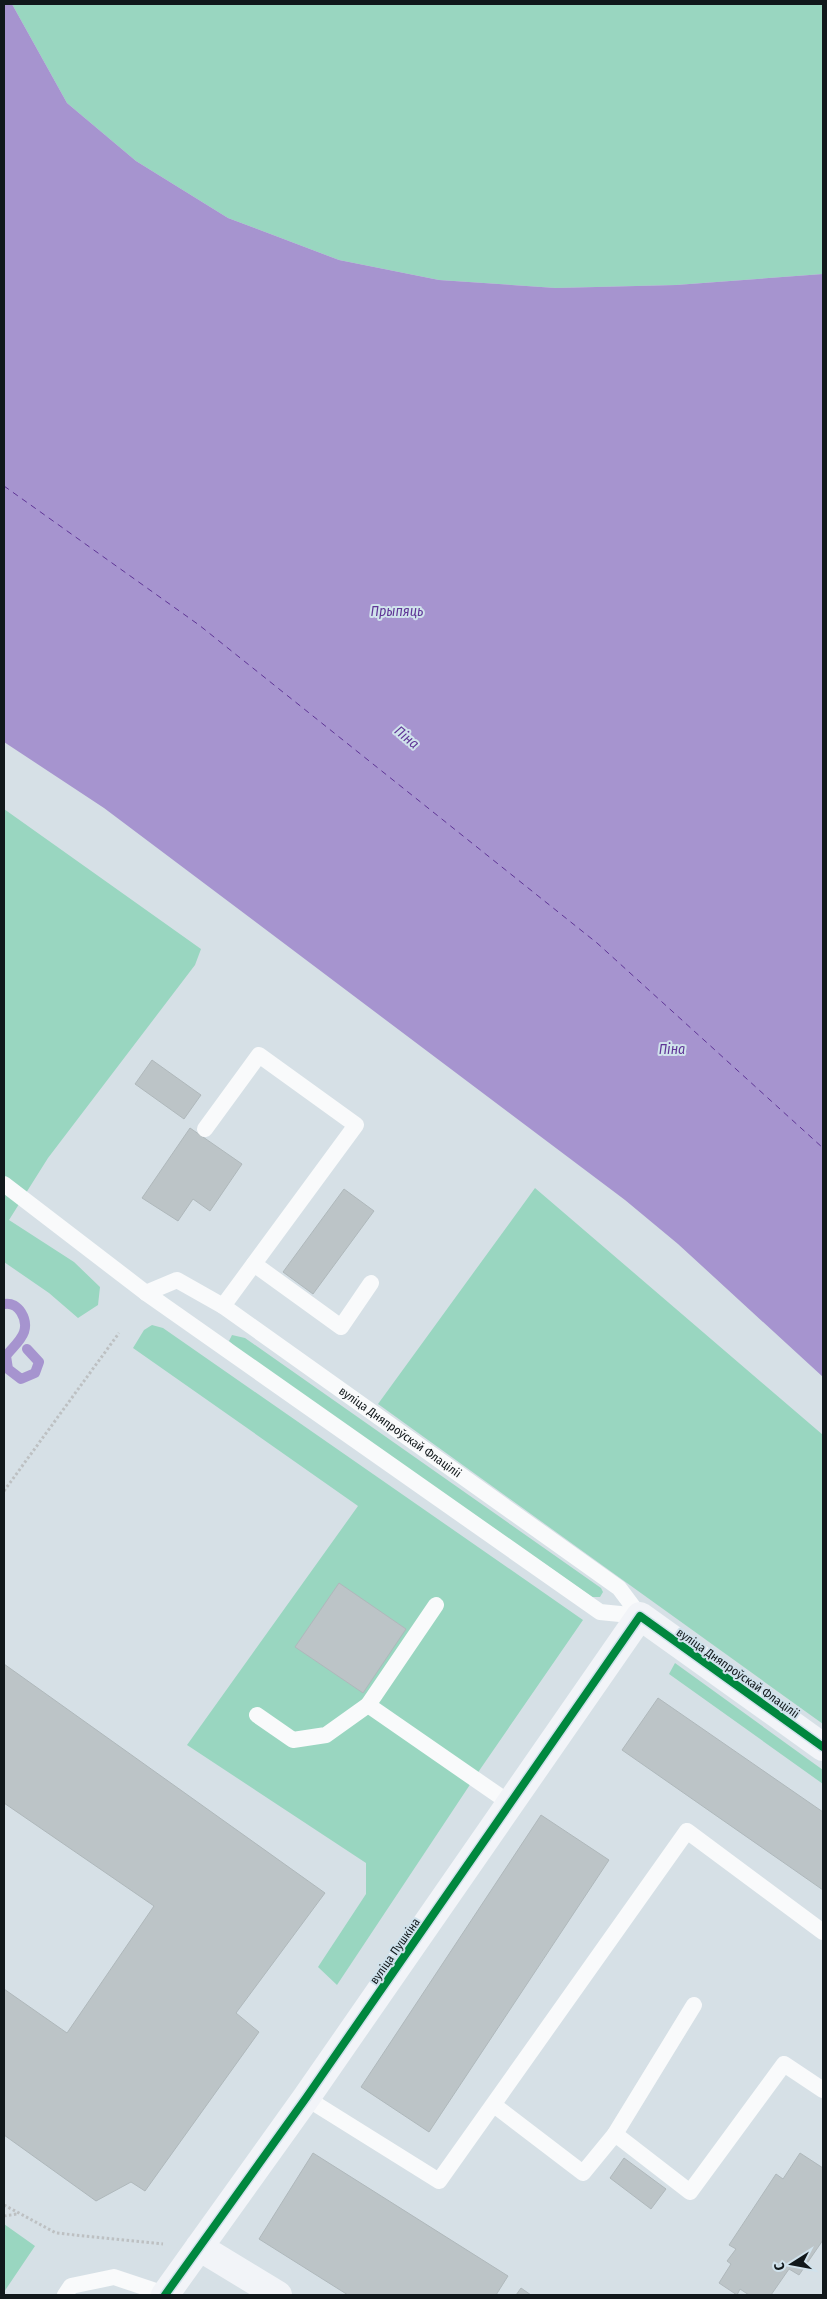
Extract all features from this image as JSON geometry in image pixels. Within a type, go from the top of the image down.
[{"type":"street","name":"вуліца Дняпроўскай Флаціліі","points":[[640,1616],[823,1747]]},
{"type":"street","name":"вуліца Пушкіна","points":[[165,2295],[306,2098],[640,1616]]},
{"type":"street","points":[[199,2247],[278,2295]]},
{"type":"lane","points":[[205,1129],[259,1055],[356,1125],[223,1306]]},
{"type":"lane","name":"вуліца Дняпроўскай Флаціліі","points":[[4,1184],[146,1293],[600,1612],[640,1616]]},
{"type":"lane","points":[[254,1264],[341,1327],[371,1283]]},
{"type":"lane","name":"вуліца Дняпроўскай Флаціліі","points":[[146,1293],[177,1280],[223,1306],[620,1588],[640,1616]]},
{"type":"lane","points":[[257,1715],[293,1740],[326,1735],[368,1705],[436,1605]]},
{"type":"lane","points":[[368,1705],[510,1804]]},
{"type":"lane","points":[[306,2098],[439,2180],[688,1831],[823,1932]]},
{"type":"lane","points":[[494,2105],[583,2173],[615,2134],[694,2005]]},
{"type":"lane","points":[[615,2134],[690,2192],[784,2064],[823,2090]]},
{"type":"lane","points":[[65,2295],[71,2286],[114,2277],[165,2295]]},
{"type":"path","points":[[4,1490],[119,1333]]},
{"type":"path","points":[[4,2205],[16,2214],[56,2233],[199,2247]]},
{"type":"path","points":[[4,2216],[16,2214]]},
{"type":"green space","points":[[12,4],[823,4],[823,274],[676,285],[556,288],[439,280],[339,260],[228,218],[136,161],[67,103]]},
{"type":"green space","points":[[4,809],[201,949],[195,965],[48,1158],[9,1220],[74,1262],[100,1287],[98,1305],[78,1318],[49,1293],[4,1262]]},
{"type":"green space","points":[[535,1188],[823,1435],[823,1724],[378,1404]]},
{"type":"green space","points":[[152,1325],[163,1328],[583,1620],[481,1768],[337,1985],[318,1967],[366,1894],[366,1863],[187,1745],[358,1506],[133,1348],[144,1330]]},
{"type":"green space","points":[[232,1335],[245,1338],[601,1588],[603,1592],[600,1597],[592,1597],[239,1350],[229,1341]]},
{"type":"green space","points":[[675,1663],[823,1770],[823,1784],[669,1674]]},
{"type":"green space","points":[[4,2224],[35,2246],[4,2292]]},
{"type":"water","name":"Прыпяць","points":[[4,4],[12,4],[67,103],[136,161],[228,218],[339,260],[439,280],[556,288],[676,285],[823,274],[823,1377],[678,1244],[625,1200],[104,808],[4,742]]},
{"type":"building","points":[[152,1060],[201,1095],[184,1119],[135,1084]]},
{"type":"building","points":[[190,1128],[242,1164],[210,1211],[193,1199],[178,1221],[142,1198]]},
{"type":"building","points":[[344,1189],[374,1211],[313,1294],[283,1272]]},
{"type":"building","points":[[339,1583],[406,1629],[363,1693],[295,1647]]},
{"type":"building","points":[[4,1664],[325,1893],[236,2013],[259,2032],[145,2191],[131,2182],[96,2201],[4,2135],[4,1989],[67,2033],[154,1906],[4,1803]]},
{"type":"building","points":[[658,1698],[823,1812],[823,1890],[622,1750]]},
{"type":"building","points":[[541,1815],[609,1860],[429,2132],[361,2087]]},
{"type":"building","points":[[313,2153],[508,2276],[496,2295],[348,2295],[259,2239]]},
{"type":"building","points":[[800,2153],[823,2168],[823,2240],[799,2275],[789,2269],[771,2295],[749,2295],[740,2289],[737,2295],[719,2283],[731,2264],[727,2261],[736,2249],[729,2245],[776,2174],[783,2179]]},
{"type":"building","points":[[624,2158],[666,2189],[651,2209],[610,2178]]},
{"type":"building","points":[[521,2288],[531,2295],[516,2295]]},
{"type":"waterway","points":[[4,1304],[14,1305],[18,1308],[25,1322],[23,1335],[6,1356],[8,1369],[21,1379],[35,1373],[39,1362],[27,1349]]},
{"type":"ferry route","points":[[4,486],[199,625],[597,943],[823,1148]]},
{"type":"cycle path","points":[[165,2295],[306,2098],[640,1616],[823,1747]]},
{"type":"water label","name":"Піна","points":[[407,737]]},
{"type":"water label","name":"Піна","points":[[672,1049]]}]
